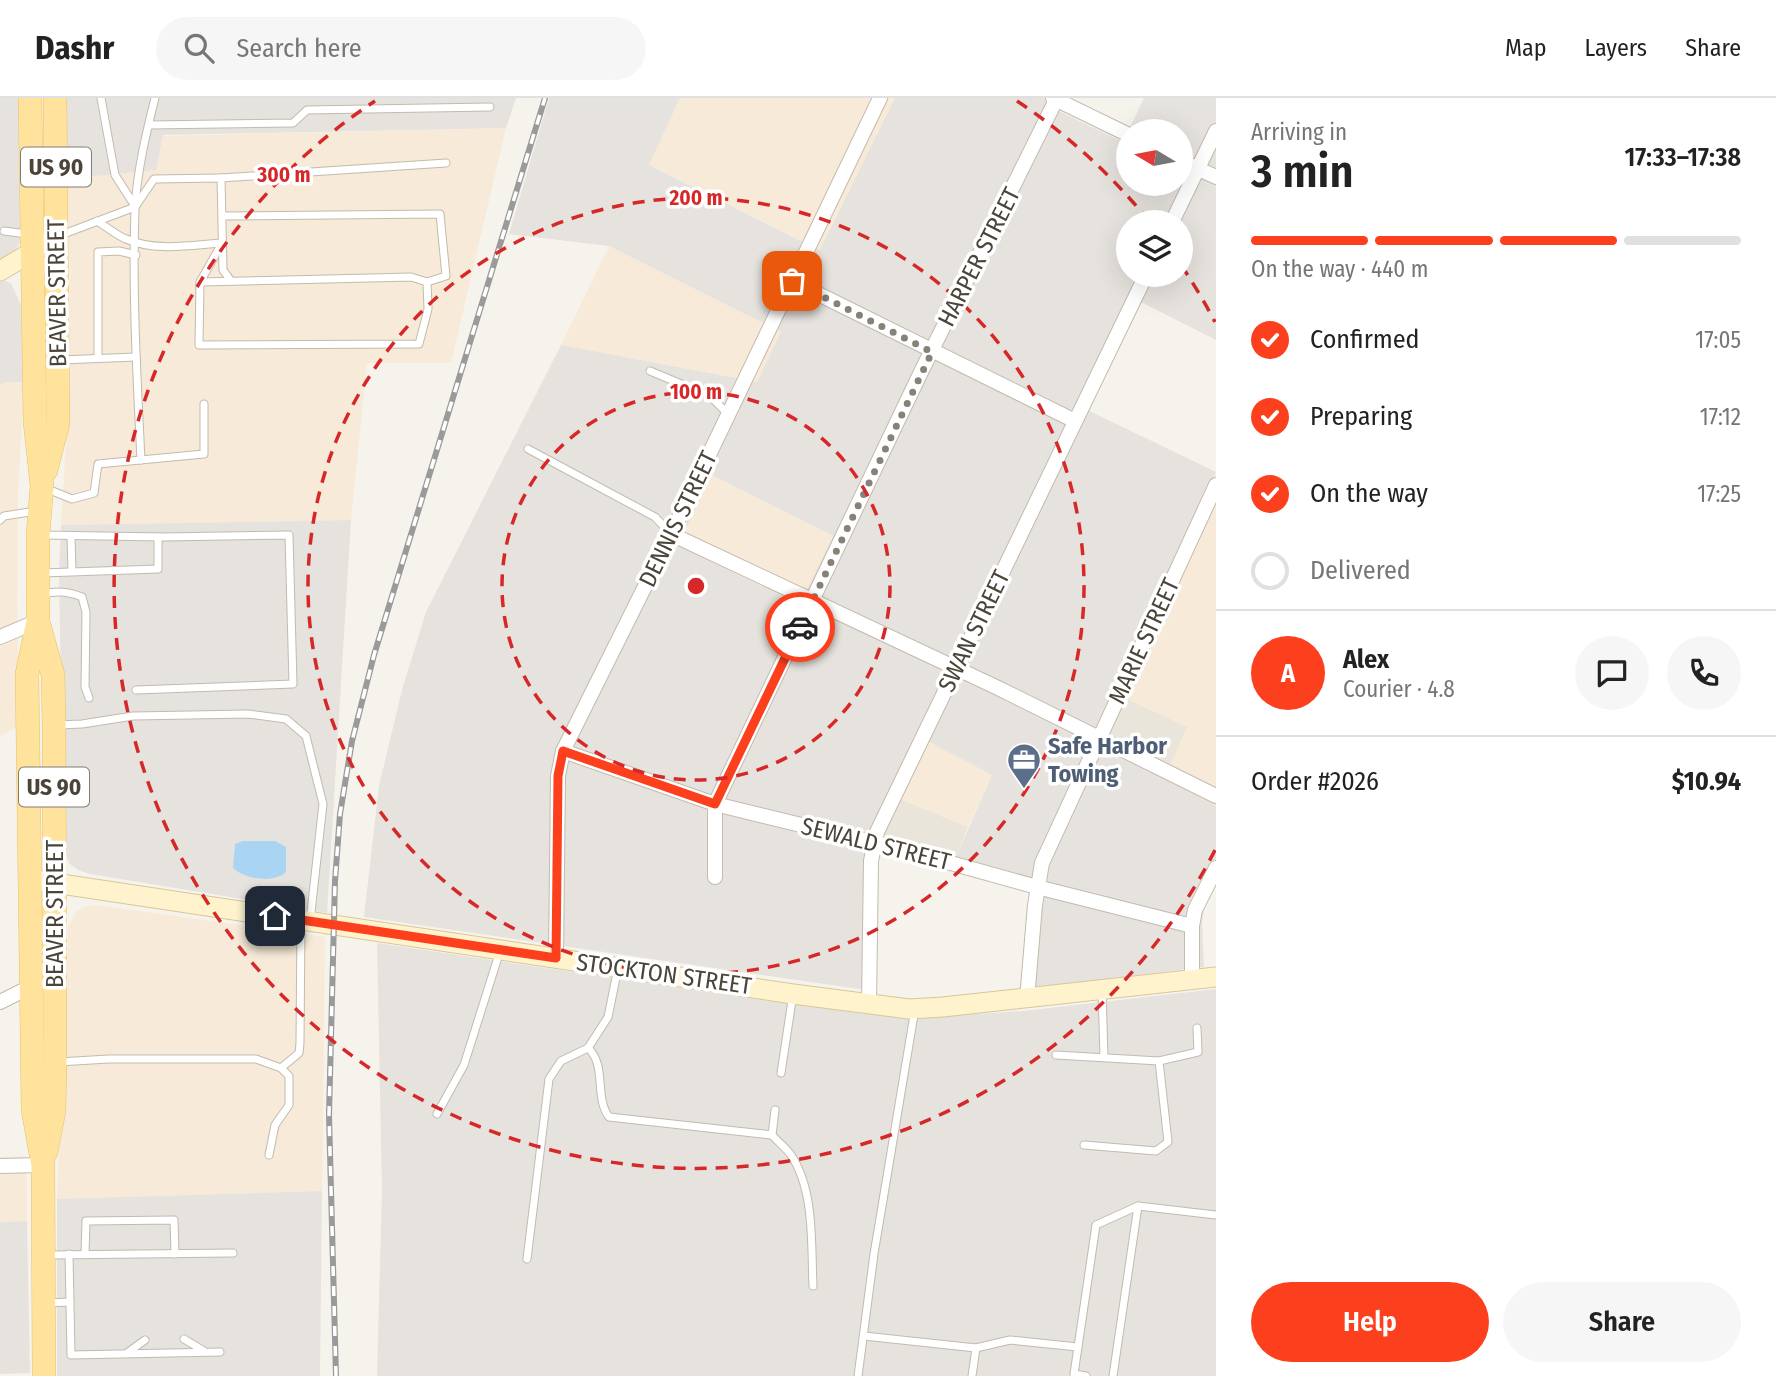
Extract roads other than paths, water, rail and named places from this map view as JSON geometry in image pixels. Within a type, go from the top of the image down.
[{"type":"main road","name":"BEAVER STREET","points":[[30,98],[35,422],[42,486]]},
{"type":"main road","name":"BEAVER STREET","points":[[44,1062],[31,987],[27,674],[38,621],[38,535],[42,486],[58,423],[55,98]]},
{"type":"main road","points":[[0,269],[33,242],[57,237]]},
{"type":"main road","name":"BEAVER STREET","points":[[38,621],[53,675],[56,883],[56,974],[44,1062],[33,1110],[43,1165],[44,1376]]},
{"type":"main road","name":"STOCKTON STREET","points":[[30,879],[869,1005],[915,1008],[1027,999],[1216,977]]},
{"type":"street","name":"DENNIS STREET","points":[[556,958],[558,776],[563,751],[671,534],[879,98]]},
{"type":"street","points":[[1055,99],[1116,129]]},
{"type":"street","name":"HARPER STREET","points":[[715,877],[715,804],[1055,99]]},
{"type":"street","points":[[1178,210],[1216,131]]},
{"type":"street","points":[[1194,167],[1216,177]]},
{"type":"street","points":[[792,281],[1075,421]]},
{"type":"street","name":"SWAN STREET","points":[[869,1005],[871,861],[874,842],[1140,287]]},
{"type":"street","name":"MARIE STREET","points":[[1027,999],[1037,887],[1042,863],[1216,485]]},
{"type":"street","points":[[671,534],[957,668],[1216,796]]},
{"type":"street","points":[[0,637],[38,621]]},
{"type":"street","name":"SEWALD STREET","points":[[563,751],[715,804],[874,842],[1192,926]]},
{"type":"street","points":[[1192,979],[1192,926],[1195,910],[1216,868]]},
{"type":"street","points":[[0,1002],[56,974]]},
{"type":"street","points":[[0,1166],[43,1165]]},
{"type":"lane","points":[[101,98],[115,175],[135,207]]},
{"type":"lane","points":[[141,460],[136,357],[135,207],[155,98]]},
{"type":"lane","points":[[149,125],[293,123],[307,110],[490,107]]},
{"type":"lane","points":[[57,237],[135,207],[154,178],[221,178],[446,163]]},
{"type":"lane","points":[[221,178],[223,270],[231,281]]},
{"type":"lane","points":[[200,282],[411,277],[427,282],[446,275],[440,214],[223,216]]},
{"type":"lane","points":[[97,221],[135,243],[160,247],[222,243]]},
{"type":"lane","points":[[1,230],[33,242]]},
{"type":"lane","points":[[222,243],[200,282],[199,345],[419,344],[428,309],[427,282]]},
{"type":"lane","points":[[98,358],[98,252],[119,251],[136,255]]},
{"type":"lane","points":[[58,360],[136,357]]},
{"type":"lane","points":[[650,371],[710,396],[729,414]]},
{"type":"lane","points":[[42,486],[72,499],[94,493],[98,464],[204,454],[204,404]]},
{"type":"lane","points":[[528,449],[654,517],[671,534]]},
{"type":"lane","points":[[0,520],[4,516],[40,510]]},
{"type":"lane","points":[[38,535],[289,535],[293,684],[136,690]]},
{"type":"lane","points":[[71,536],[72,571]]},
{"type":"lane","points":[[38,584],[72,571],[158,569],[158,537]]},
{"type":"lane","points":[[38,584],[82,597],[86,612],[85,687],[89,698]]},
{"type":"lane","points":[[54,725],[82,724],[133,716],[248,714],[286,719],[306,736],[323,804],[305,920],[299,1053],[281,1068]]},
{"type":"lane","points":[[437,1114],[464,1065],[500,950]]},
{"type":"lane","points":[[527,1259],[549,1079],[561,1061],[588,1048],[608,1017],[619,968]]},
{"type":"lane","points":[[1102,990],[1104,1058]]},
{"type":"lane","points":[[781,1073],[793,993]]},
{"type":"lane","points":[[858,1376],[876,1240],[915,1008]]},
{"type":"lane","points":[[1056,1055],[1159,1061],[1198,1052],[1197,1028]]},
{"type":"lane","points":[[588,1048],[594,1053],[604,1110],[609,1117],[772,1135],[791,1156],[804,1187],[811,1226],[813,1286]]},
{"type":"lane","points":[[44,1062],[256,1059],[281,1068],[289,1076],[289,1105],[275,1125],[269,1155]]},
{"type":"lane","points":[[1084,1145],[1156,1151],[1168,1142],[1159,1061]]},
{"type":"lane","points":[[772,1135],[775,1110]]},
{"type":"lane","points":[[1086,1376],[1073,1374],[1096,1225],[1138,1206],[1216,1215]]},
{"type":"lane","points":[[1113,1376],[1138,1206]]},
{"type":"lane","points":[[85,1254],[86,1221],[174,1220],[175,1254]]},
{"type":"lane","points":[[44,1255],[233,1253]]},
{"type":"lane","points":[[69,1254],[71,1354],[220,1352]]},
{"type":"lane","points":[[45,1303],[70,1302]]},
{"type":"lane","points":[[863,1336],[976,1348],[1010,1340],[1078,1347]]},
{"type":"lane","points":[[184,1339],[206,1352]]},
{"type":"lane","points":[[126,1354],[145,1340]]},
{"type":"lane","points":[[972,1376],[976,1348]]},
{"type":"water","points":[[243,841],[275,841],[286,847],[286,872],[274,878],[259,879],[238,872],[233,868],[235,844]]},
{"type":"railway","points":[[336,1376],[329,1115],[335,881],[340,814],[352,741],[374,655],[545,98]]},
{"type":"place","name":"Safe Harbor Towing","points":[[1024,790]]}]
